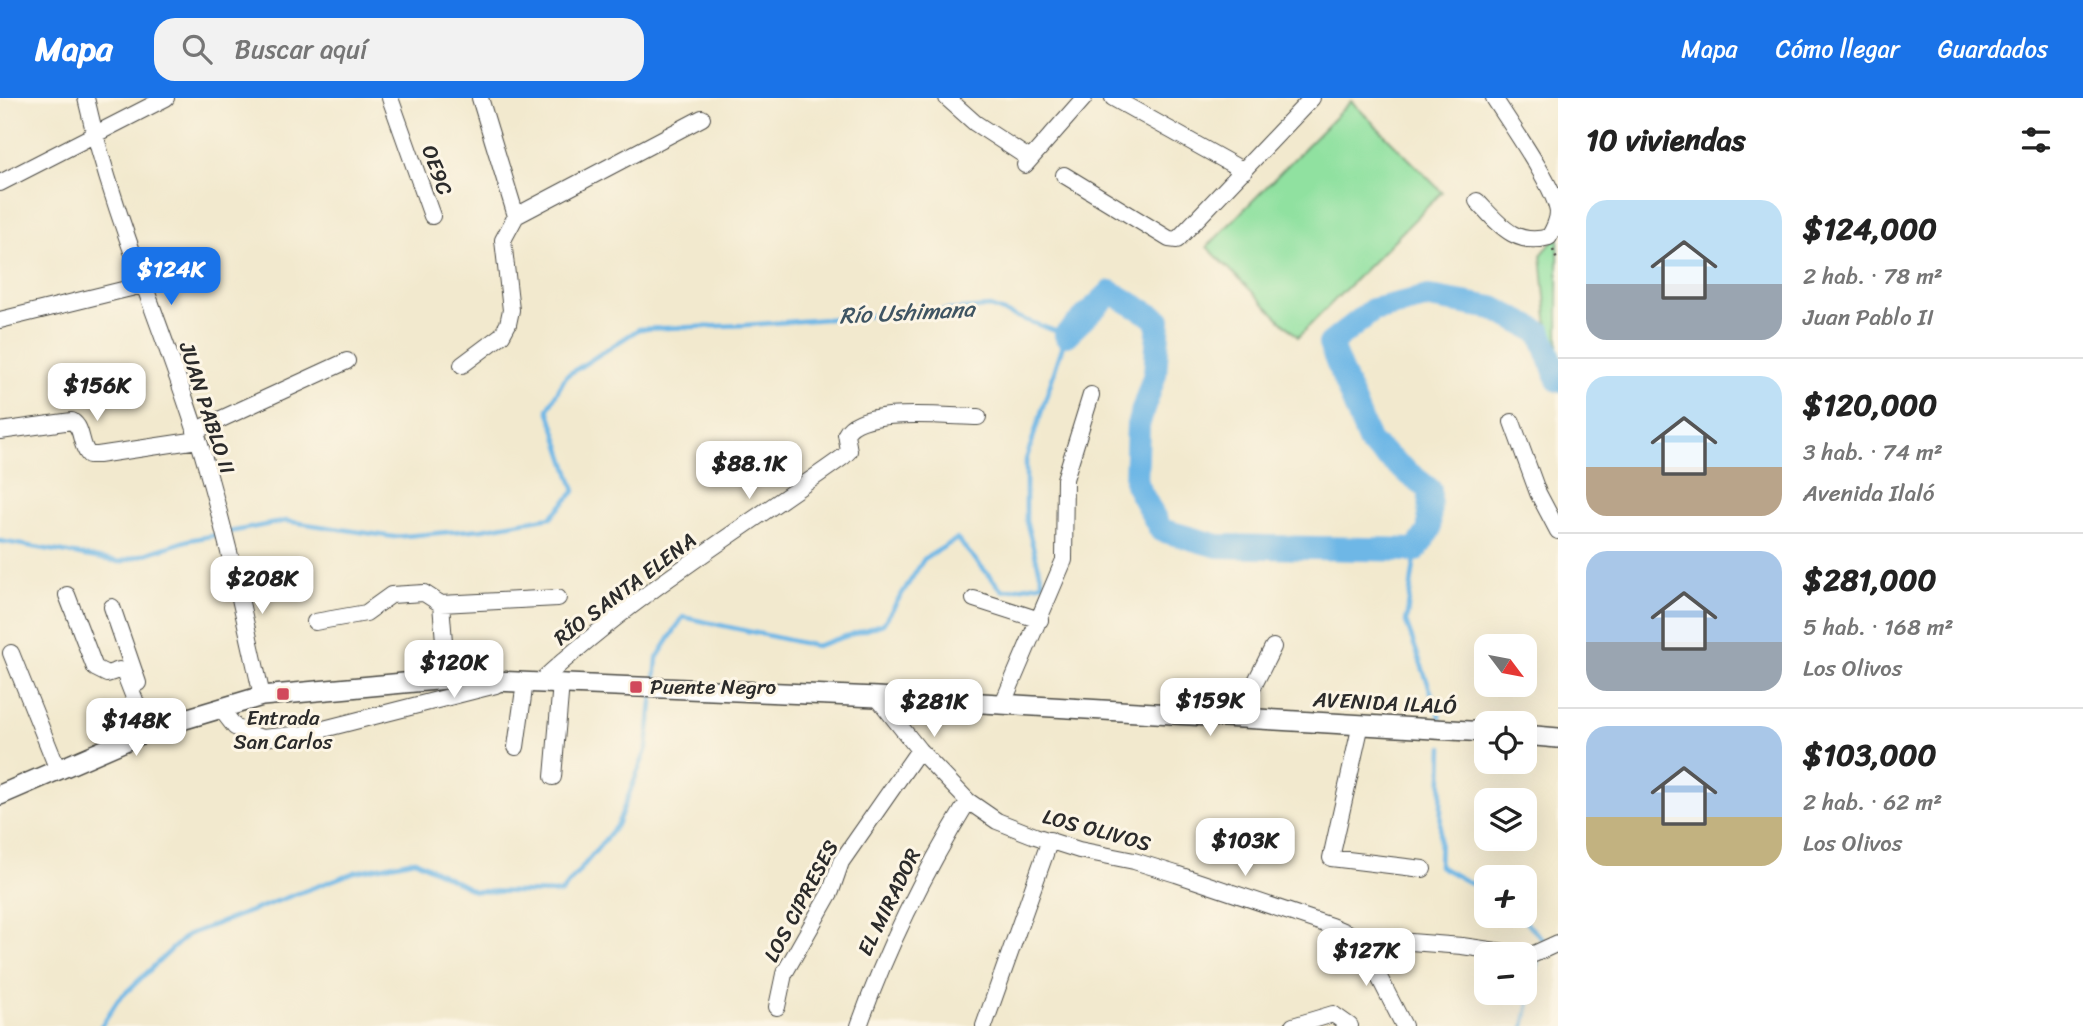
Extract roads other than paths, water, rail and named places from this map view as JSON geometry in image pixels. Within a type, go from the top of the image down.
[{"type":"main road","name":"AVENIDA ILALÓ","points":[[0,795],[151,729],[262,695],[447,679],[877,696],[1474,731]]},
{"type":"main road","points":[[1537,736],[1558,738]]},
{"type":"street","name":"JUAN PABLO II","points":[[86,98],[94,134],[143,285],[197,435],[227,544],[262,695]]},
{"type":"street","points":[[0,183],[166,98]]},
{"type":"street","name":"OE9C","points":[[390,98],[432,216]]},
{"type":"street","points":[[480,98],[516,216]]},
{"type":"street","points":[[947,98],[975,123],[1028,162],[1084,98]]},
{"type":"street","points":[[1113,98],[1244,171]]},
{"type":"street","points":[[1477,201],[1504,228],[1528,242],[1549,237],[1556,224],[1558,212],[1551,194],[1494,98]]},
{"type":"street","points":[[1065,175],[1169,239],[1177,240],[1244,171],[1305,100]]},
{"type":"street","points":[[463,365],[502,335],[508,324],[511,310],[503,240],[516,216],[614,167],[702,118]]},
{"type":"street","points":[[0,320],[143,285]]},
{"type":"street","points":[[0,431],[72,421],[79,427],[85,450],[89,454],[98,455],[197,435],[347,361]]},
{"type":"street","points":[[1003,703],[1064,560],[1065,479],[1091,395]]},
{"type":"street","name":"RÍO SANTA ELENA","points":[[526,682],[573,652],[843,457],[849,451],[846,434],[855,423],[876,416],[978,417]]},
{"type":"street","points":[[1512,422],[1538,493],[1558,531]]},
{"type":"street","points":[[315,622],[366,613],[391,594],[424,593],[441,604],[558,598]]},
{"type":"street","points":[[67,595],[96,668],[107,674],[119,670],[124,672],[151,729]]},
{"type":"street","points":[[974,599],[1040,620]]},
{"type":"street","points":[[441,604],[447,679]]},
{"type":"street","points":[[112,607],[151,729]]},
{"type":"street","points":[[1247,719],[1247,699],[1273,647]]},
{"type":"street","points":[[11,653],[58,770]]},
{"type":"street","points":[[221,709],[235,727],[262,738],[304,734],[526,682],[516,747]]},
{"type":"street","points":[[552,777],[561,683]]},
{"type":"street","name":"LOS OLIVOS","points":[[877,696],[919,750],[968,801],[998,821],[1079,850],[1134,861],[1176,874],[1359,938],[1474,948]]},
{"type":"street","points":[[1361,724],[1331,858],[1423,869]]},
{"type":"street","name":"LOS CIPRESES","points":[[777,1007],[787,967],[831,891],[841,862],[919,750]]},
{"type":"street","name":"EL MIRADOR","points":[[859,1026],[875,979],[928,867],[968,801]]},
{"type":"street","points":[[984,1026],[1050,840]]},
{"type":"street","points":[[1359,938],[1404,1026]]},
{"type":"street","points":[[1537,953],[1558,943]]},
{"type":"street","points":[[1293,1026],[1333,1014],[1350,1026]]},
{"type":"waterway","name":"Río Ushimana","points":[[1066,335],[1111,292],[1159,320],[1155,374],[1138,425],[1136,484],[1161,530],[1218,546],[1416,550],[1429,530],[1430,490],[1370,443],[1330,344],[1373,310],[1429,297],[1493,308],[1541,333],[1558,380]]},
{"type":"waterway","name":"Río Ushimana","points":[[229,532],[286,521],[394,537],[482,529],[551,517],[575,491],[548,409],[566,376],[639,329],[746,325],[990,307],[1066,335],[1026,460],[1026,521],[1043,583],[1003,591],[957,539],[924,559],[883,624],[816,646],[683,617],[657,658],[655,682]]},
{"type":"waterway","name":"Río Ushimana","points":[[0,541],[120,562],[189,540],[221,534]]},
{"type":"waterway","points":[[1416,550],[1406,622],[1440,717]]},
{"type":"waterway","points":[[101,1026],[118,1000],[187,935],[355,872],[415,860],[474,891],[561,893],[617,825],[647,748],[653,694]]},
{"type":"waterway","points":[[1443,747],[1439,866],[1474,885]]},
{"type":"waterway","points":[[1532,928],[1543,939]]},
{"type":"waterway","points":[[1524,1026],[1538,963]]},
{"type":"place","name":"Puente Negro","points":[[636,687]]},
{"type":"place","name":"Entrada San Carlos","points":[[283,694]]}]
